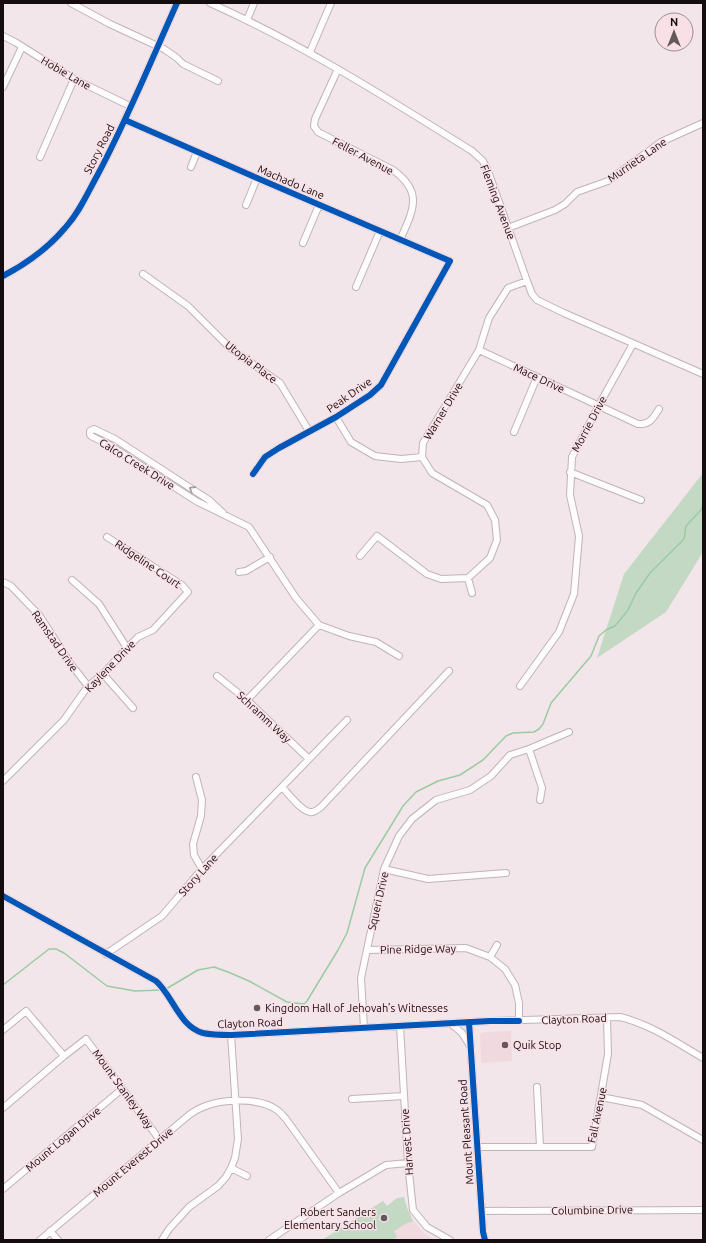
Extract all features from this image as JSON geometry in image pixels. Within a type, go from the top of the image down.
[{"type":"street","points":[[71,3],[158,47],[171,54],[183,64],[218,81]]},
{"type":"street","name":"Story Road","points":[[3,276],[30,260],[57,237],[72,220],[110,152],[177,3]]},
{"type":"street","name":"Fleming Avenue","points":[[210,3],[310,52],[472,151],[483,161],[488,171],[527,281],[532,294],[537,300],[703,374]]},
{"type":"street","points":[[247,20],[254,3]]},
{"type":"street","points":[[310,52],[331,3]]},
{"type":"street","name":"Hobie Lane","points":[[3,36],[74,79],[130,106]]},
{"type":"street","points":[[3,88],[22,47]]},
{"type":"street","name":"Feller Avenue","points":[[338,68],[315,119],[314,126],[318,132],[393,170],[403,178],[410,187],[413,198],[413,209],[400,240]]},
{"type":"street","points":[[40,157],[74,79]]},
{"type":"street","name":"Machado Lane","points":[[125,120],[450,261]]},
{"type":"street","name":"Murrieta Lane","points":[[508,228],[554,210],[565,204],[577,192],[608,181],[661,142],[703,123]]},
{"type":"street","points":[[191,167],[197,152]]},
{"type":"street","points":[[246,205],[257,178]]},
{"type":"street","points":[[303,243],[319,205]]},
{"type":"street","points":[[356,287],[380,231]]},
{"type":"street","name":"Peak Drive","points":[[253,474],[265,457],[370,396],[381,385],[450,261]]},
{"type":"street","name":"Utopia Place","points":[[143,274],[188,306],[230,348],[280,383],[309,432]]},
{"type":"street","name":"Warner Drive","points":[[422,457],[423,443],[479,350],[488,318],[508,288],[527,281]]},
{"type":"street","name":"Morrie Drive","points":[[520,686],[559,632],[574,594],[579,536],[570,495],[570,472],[572,457],[633,344]]},
{"type":"street","name":"Mace Drive","points":[[479,350],[638,424],[644,424],[651,420],[658,409]]},
{"type":"street","points":[[514,432],[537,377]]},
{"type":"street","points":[[336,417],[351,442],[375,456],[401,459],[422,457],[432,473],[487,505],[495,520],[497,540],[490,558],[468,578],[442,579],[427,574],[377,536],[360,556]]},
{"type":"street","name":"Calco Creek Drive","points":[[223,513],[209,500],[115,439],[94,429],[90,431],[91,436],[109,444],[196,501],[249,527],[296,598],[319,625],[349,636],[376,642],[399,656]]},
{"type":"street","points":[[570,472],[641,500]]},
{"type":"street","name":"Ridgeline Court","points":[[107,537],[182,585],[188,592]]},
{"type":"street","points":[[239,572],[246,571],[270,557]]},
{"type":"street","points":[[468,578],[472,593]]},
{"type":"street","points":[[72,580],[99,604],[127,648]]},
{"type":"street","name":"Ramstad Drive","points":[[3,582],[11,586],[39,615],[70,663],[88,686]]},
{"type":"street","name":"Kaylene Drive","points":[[3,780],[64,720],[88,686],[102,674],[138,637],[153,630],[188,592]]},
{"type":"street","points":[[247,700],[319,625]]},
{"type":"street","points":[[282,787],[302,809],[309,812],[316,811],[449,670]]},
{"type":"street","points":[[102,674],[133,708]]},
{"type":"street","name":"Schramm Way","points":[[217,676],[247,700],[309,759]]},
{"type":"street","name":"Story Lane","points":[[106,954],[162,916],[202,869],[347,720]]},
{"type":"street","name":"Squeri Drive","points":[[364,1028],[361,978],[384,869],[399,836],[412,819],[436,800],[470,790],[491,776],[510,755],[529,749],[569,732]]},
{"type":"street","points":[[529,749],[542,788],[540,800]]},
{"type":"street","points":[[196,777],[202,800],[201,816],[193,844],[194,856],[202,869]]},
{"type":"street","points":[[384,869],[428,879],[506,873]]},
{"type":"street","name":"Clayton Road","points":[[3,896],[106,954],[145,974],[161,986],[183,1018],[194,1029],[204,1033],[231,1035],[469,1022],[620,1017],[630,1019],[646,1026],[703,1058]]},
{"type":"street","points":[[490,957],[497,945]]},
{"type":"street","name":"Pine Ridge Way","points":[[367,950],[466,948],[490,957],[505,969],[515,985],[519,1003],[519,1021]]},
{"type":"street","points":[[3,1030],[26,1011],[64,1056],[3,1108]]},
{"type":"street","name":"Fall Avenue","points":[[477,1147],[592,1147],[608,1054],[607,1018]]},
{"type":"street","name":"Mount Pleasant Road","points":[[469,1022],[477,1147],[485,1239]]},
{"type":"street","points":[[450,1024],[462,1033],[470,1047]]},
{"type":"street","name":"Harvest Drive","points":[[400,1026],[408,1163],[413,1210],[427,1227],[450,1240]]},
{"type":"street","points":[[162,1240],[169,1229],[189,1207],[218,1186],[232,1168],[238,1139],[231,1035]]},
{"type":"street","name":"Mount Stanley Way","points":[[64,1056],[86,1039],[159,1139]]},
{"type":"street","points":[[537,1087],[540,1147]]},
{"type":"street","name":"Mount Logan Drive","points":[[3,1189],[122,1089]]},
{"type":"street","points":[[352,1099],[404,1096]]},
{"type":"street","points":[[601,1097],[642,1105],[703,1140]]},
{"type":"street","name":"Mount Everest Drive","points":[[40,1240],[189,1115],[202,1107],[215,1103],[256,1101],[276,1109],[286,1119],[339,1193]]},
{"type":"street","points":[[269,1240],[339,1193],[386,1165],[408,1163]]},
{"type":"street","points":[[232,1168],[247,1176]]},
{"type":"street","name":"Columbine Drive","points":[[482,1212],[703,1210]]},
{"type":"street","points":[[50,1231],[58,1240]]},
{"type":"street","points":[[476,1240],[485,1239]]},
{"type":"shaded area","points":[[511,1031],[512,1061],[481,1063],[480,1034],[484,1032]]},
{"type":"shaded area","name":"Robert Sanders Elementary School","points":[[404,1197],[413,1221],[426,1235],[436,1240],[322,1240],[383,1201],[387,1206],[397,1198]]},
{"type":"green space","points":[[703,473],[703,552],[666,612],[597,658],[624,574]]},
{"type":"green space","name":"Robert Sanders Elementary School","points":[[404,1197],[413,1221],[394,1231],[397,1237],[392,1240],[322,1240],[383,1201],[387,1206],[397,1198]]},
{"type":"waterway","points":[[166,989],[198,970],[214,967],[249,981],[287,1002],[304,1004],[347,933],[365,868],[403,806],[416,792],[438,781],[460,775],[483,760],[506,736],[513,733],[534,732],[539,729],[543,724],[551,703],[591,656],[599,636],[606,630],[615,626],[628,610],[636,593],[650,573],[684,539],[686,526],[701,510],[703,504]]},
{"type":"waterway","points":[[3,985],[49,949],[56,949],[64,953],[107,986],[135,991],[162,990]]},
{"type":"cycle path","points":[[3,276],[28,261],[44,249],[65,228],[79,210],[118,134],[177,3]]},
{"type":"cycle path","points":[[125,120],[450,261],[381,385],[370,395],[336,417],[265,457],[253,474]]},
{"type":"cycle path","points":[[3,896],[156,981],[162,987],[188,1024],[203,1033],[213,1035],[231,1035],[490,1021],[519,1021]]},
{"type":"cycle path","points":[[469,1022],[483,1232],[485,1240]]},
{"type":"place","name":"Kingdom Hall of Jehovah’s Witnesses","points":[[257,1008]]},
{"type":"place","name":"Quik Stop","points":[[505,1045]]},
{"type":"place","name":"Robert Sanders Elementary School","points":[[384,1218]]}]
